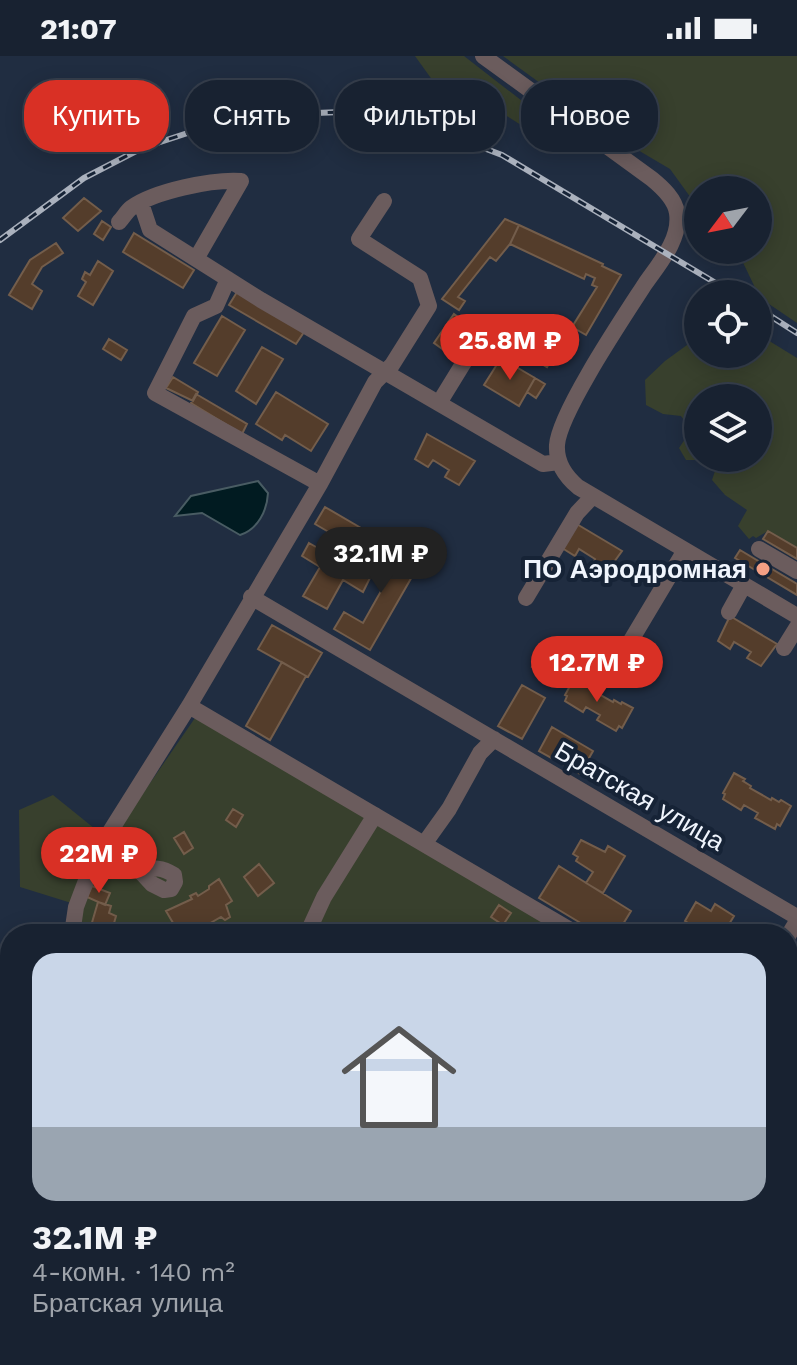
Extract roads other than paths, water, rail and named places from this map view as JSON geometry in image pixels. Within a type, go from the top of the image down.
[{"type":"street","points":[[483,56],[661,186],[672,200],[678,215],[670,246],[563,422],[557,440],[559,462],[569,479],[593,496],[797,616]]},
{"type":"street","points":[[119,222],[131,208],[169,191],[227,180],[241,181],[196,259]]},
{"type":"street","points":[[74,924],[81,887],[100,847],[189,706],[320,484],[375,382],[392,365],[429,306],[420,278],[359,239],[384,201]]},
{"type":"street","points":[[141,203],[150,230],[228,279],[543,464],[559,462]]},
{"type":"street","points":[[228,279],[216,306],[194,316],[155,393],[320,484]]},
{"type":"street","points":[[439,403],[474,346]]},
{"type":"street","points":[[526,598],[577,513],[593,496]]},
{"type":"street","points":[[759,549],[797,571]]},
{"type":"street","points":[[638,670],[629,666],[624,657],[627,647],[685,550]]},
{"type":"street","points":[[729,612],[744,585]]},
{"type":"street","name":"Братская улица","points":[[251,597],[797,919]]},
{"type":"street","points":[[784,648],[797,627]]},
{"type":"street","points":[[189,706],[560,924]]},
{"type":"street","points":[[424,844],[449,809],[480,753],[494,739]]},
{"type":"street","points":[[312,924],[324,897],[375,815]]},
{"type":"street","points":[[100,847],[141,872]]},
{"type":"railway","points":[[0,240],[84,178],[142,148],[206,127],[266,115],[341,112],[413,121],[502,155],[711,280]]},
{"type":"railway","points":[[772,317],[797,333]]},
{"type":"place","name":"ПО Аэродромная","points":[[763,569]]}]
